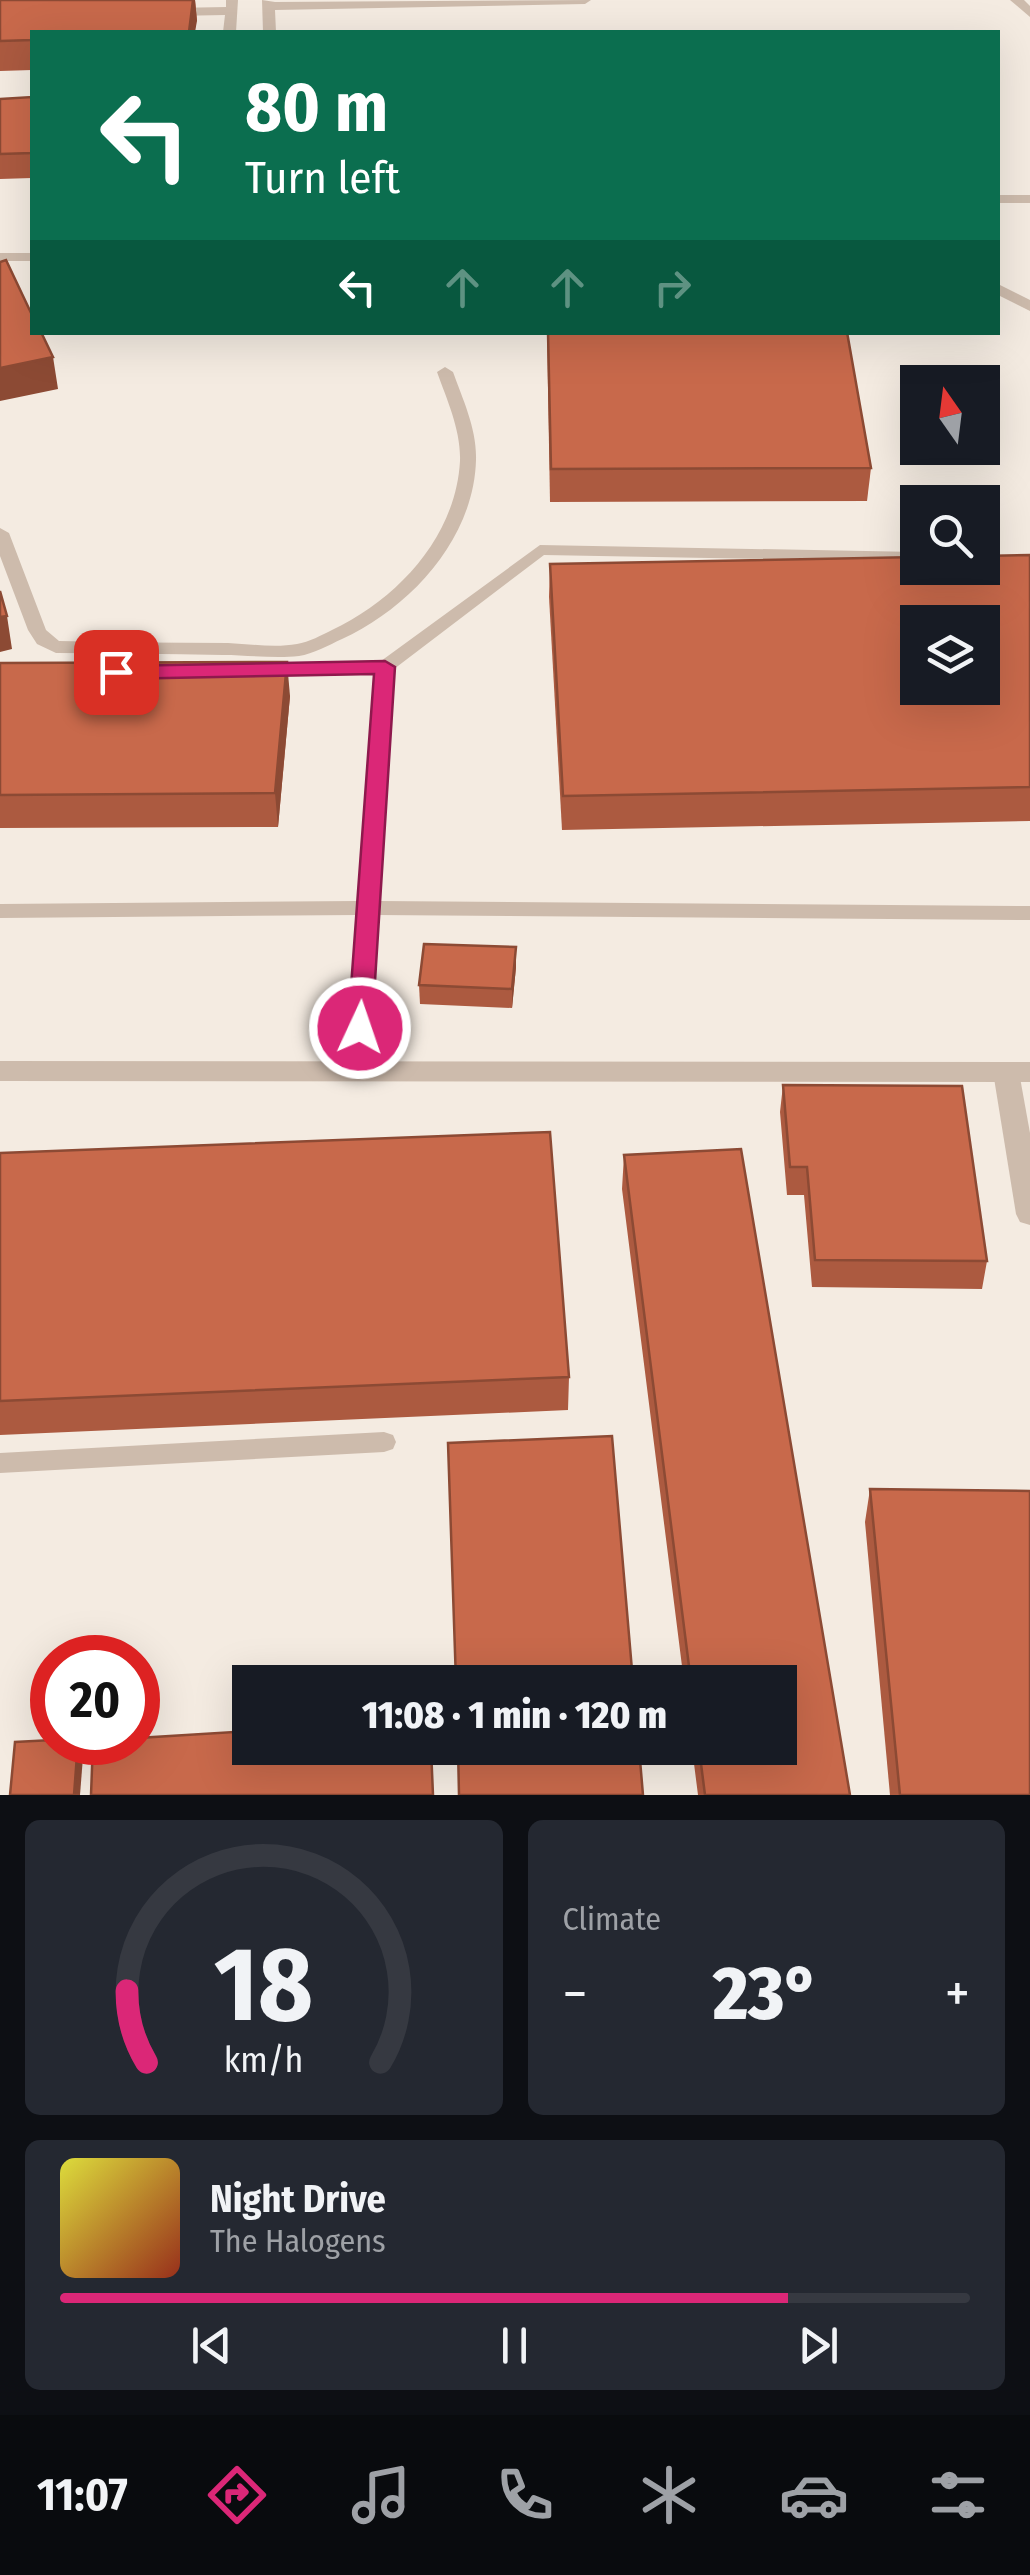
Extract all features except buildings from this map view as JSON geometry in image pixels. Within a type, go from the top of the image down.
[{"type":"street","points":[[0,1071],[1018,1072],[1030,1214]]},
{"type":"lane","points":[[270,30],[269,3],[585,0]]},
{"type":"lane","points":[[1016,0],[1030,13]]},
{"type":"lane","points":[[154,12],[232,6]]},
{"type":"lane","points":[[1000,199],[1030,198]]},
{"type":"lane","points":[[0,257],[30,257]]},
{"type":"lane","points":[[1000,290],[1030,306]]},
{"type":"lane","points":[[0,533],[37,630],[43,640],[56,647],[299,650],[320,643],[404,593],[435,549],[460,503],[468,459],[461,418],[444,372]]},
{"type":"lane","points":[[231,670],[385,667],[540,550],[900,556]]},
{"type":"lane","points":[[356,1071],[385,667]]},
{"type":"lane","points":[[0,911],[366,908],[1030,913]]},
{"type":"lane","points":[[0,1463],[384,1442]]},
{"type":"route","points":[[116,672],[385,667],[360,1028]]}]
